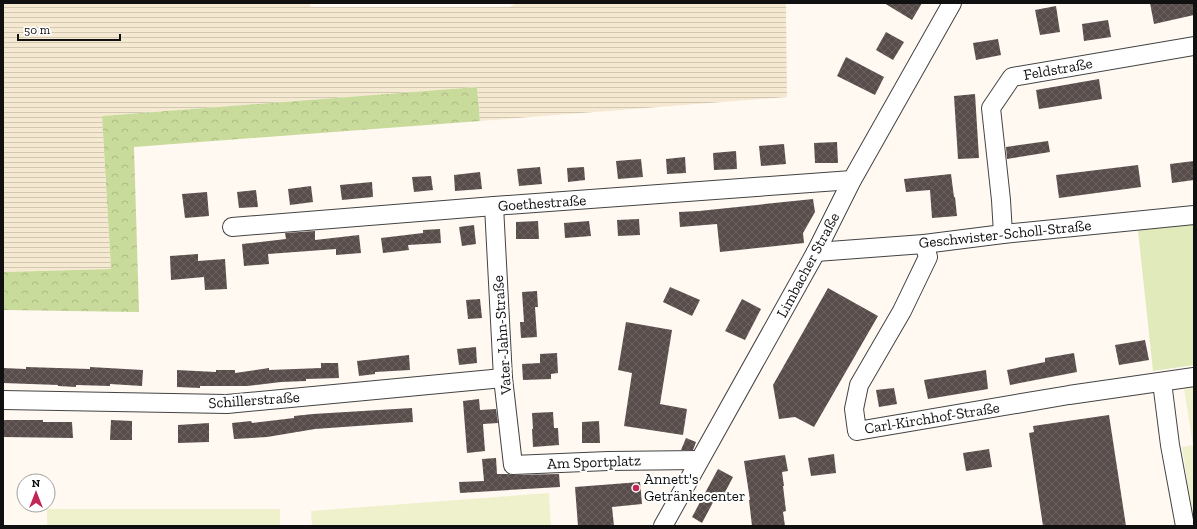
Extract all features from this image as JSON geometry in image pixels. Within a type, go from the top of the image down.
[{"type":"street","name":"Limbacher Straße","points":[[663,526],[816,252],[852,180],[952,3]]},
{"type":"street","name":"Feldstraße","points":[[1003,234],[1001,200],[991,108],[1012,78],[1194,46]]},
{"type":"street","name":"Goethestraße","points":[[232,227],[852,180]]},
{"type":"street","name":"Vater-Jahn-Straße","points":[[494,206],[503,378],[513,465]]},
{"type":"street","name":"Geschwister-Scholl-Straße","points":[[816,252],[924,244],[1003,234],[1194,215]]},
{"type":"street","name":"Carl-Kirchhof-Straße","points":[[924,244],[928,257],[902,311],[859,385],[854,409],[857,431],[1069,395],[1194,377]]},
{"type":"street","name":"Schillerstraße","points":[[3,400],[227,404],[503,378]]},
{"type":"street","points":[[1162,382],[1170,445],[1185,526]]},
{"type":"street","name":"Am Sportplatz","points":[[513,465],[608,460],[699,460]]},
{"type":"shaded area","points":[[3,3],[309,3],[311,7],[510,7],[516,3],[786,3],[787,97],[480,121],[477,87],[102,116],[111,269],[3,272]]},
{"type":"green space","points":[[477,87],[480,121],[134,147],[139,312],[3,310],[3,272],[111,269],[102,116]]},
{"type":"green space","points":[[1194,207],[1194,365],[1153,371],[1136,212]]},
{"type":"green space","points":[[1194,387],[1194,523],[1182,447],[1193,445],[1184,389]]},
{"type":"green space","points":[[549,493],[551,526],[312,526],[311,511]]},
{"type":"green space","points":[[56,509],[280,509],[280,526],[47,526],[47,513],[56,513]]},
{"type":"building","points":[[884,3],[922,3],[912,20]]},
{"type":"building","points":[[1150,3],[1194,3],[1194,15],[1154,24]]},
{"type":"building","points":[[1056,6],[1060,32],[1040,35],[1035,10]]},
{"type":"building","points":[[1108,20],[1111,37],[1084,41],[1082,24]]},
{"type":"building","points":[[886,32],[904,42],[893,60],[876,50]]},
{"type":"building","points":[[998,39],[1001,55],[976,60],[973,43]]},
{"type":"building","points":[[846,57],[884,77],[875,95],[837,76]]},
{"type":"building","points":[[1099,79],[1102,99],[1039,109],[1036,90]]},
{"type":"building","points":[[975,94],[979,158],[958,159],[954,96]]},
{"type":"building","points":[[1048,141],[1050,152],[1007,159],[1006,147]]},
{"type":"building","points":[[837,142],[838,163],[815,163],[814,143]]},
{"type":"building","points":[[784,144],[786,164],[761,166],[759,146]]},
{"type":"building","points":[[736,151],[737,169],[714,170],[713,153]]},
{"type":"building","points":[[685,157],[686,173],[667,174],[666,159]]},
{"type":"building","points":[[641,159],[643,177],[618,179],[616,161]]},
{"type":"building","points":[[1194,161],[1194,180],[1172,183],[1170,164]]},
{"type":"building","points":[[1138,165],[1141,187],[1059,198],[1056,175]]},
{"type":"building","points":[[540,167],[542,184],[519,186],[517,169]]},
{"type":"building","points":[[584,167],[585,180],[568,182],[567,168]]},
{"type":"building","points":[[480,172],[482,189],[455,191],[454,175]]},
{"type":"building","points":[[951,174],[957,216],[932,218],[930,190],[906,192],[904,179]]},
{"type":"building","points":[[431,176],[433,190],[414,192],[412,177]]},
{"type":"building","points":[[372,182],[373,197],[342,200],[340,185]]},
{"type":"building","points":[[311,186],[313,202],[290,205],[288,189]]},
{"type":"building","points":[[256,190],[258,207],[239,208],[237,192]]},
{"type":"building","points":[[207,192],[209,216],[185,218],[182,194]]},
{"type":"building","points":[[813,199],[815,212],[803,233],[804,243],[720,252],[717,224],[680,227],[679,212]]},
{"type":"building","points":[[639,219],[640,235],[618,236],[617,220]]},
{"type":"building","points":[[538,221],[539,239],[516,239],[516,222]]},
{"type":"building","points":[[589,221],[591,236],[565,238],[564,223]]},
{"type":"building","points":[[474,225],[476,244],[462,246],[459,227]]},
{"type":"building","points":[[440,229],[441,243],[408,245],[409,250],[383,253],[381,238],[423,233],[423,230]]},
{"type":"building","points":[[315,231],[315,240],[359,235],[361,253],[336,255],[336,249],[268,254],[269,264],[244,266],[242,244],[286,239],[285,233]]},
{"type":"building","points":[[198,254],[198,261],[225,259],[227,289],[205,290],[204,277],[171,280],[170,256]]},
{"type":"building","points":[[670,287],[700,300],[692,316],[663,302]]},
{"type":"building","points":[[828,288],[878,316],[814,427],[795,417],[779,419],[773,385]]},
{"type":"building","points":[[537,291],[538,307],[535,307],[537,337],[521,338],[520,322],[524,322],[522,292]]},
{"type":"building","points":[[480,299],[482,318],[468,319],[466,300]]},
{"type":"building","points":[[742,299],[761,309],[745,340],[725,331]]},
{"type":"building","points":[[626,322],[672,330],[660,404],[687,409],[683,435],[624,426],[632,373],[618,370]]},
{"type":"building","points":[[1145,340],[1149,360],[1119,365],[1115,345]]},
{"type":"building","points":[[476,347],[477,363],[459,365],[457,349]]},
{"type":"building","points":[[557,353],[558,373],[551,374],[551,379],[523,380],[522,364],[540,363],[540,354]]},
{"type":"building","points":[[1074,353],[1077,372],[1010,385],[1007,370],[1045,362],[1045,358]]},
{"type":"building","points":[[409,355],[410,370],[375,372],[375,374],[359,376],[357,361]]},
{"type":"building","points":[[321,363],[338,363],[339,378],[306,379],[306,381],[247,386],[200,386],[200,388],[177,387],[177,370],[216,372],[216,370],[235,370],[235,373],[269,368],[269,370],[321,368]]},
{"type":"building","points":[[26,367],[90,369],[90,367],[143,370],[142,386],[110,384],[110,386],[76,385],[76,387],[3,383],[3,368],[26,369]]},
{"type":"building","points":[[986,370],[988,389],[928,399],[924,380]]},
{"type":"building","points":[[894,388],[897,404],[879,407],[876,390]]},
{"type":"building","points":[[479,399],[480,410],[496,409],[498,423],[483,424],[485,451],[467,453],[463,401]]},
{"type":"building","points":[[412,408],[413,422],[315,429],[267,437],[234,439],[232,423],[251,421],[252,423],[313,414]]},
{"type":"building","points":[[553,412],[554,428],[558,428],[559,445],[533,447],[532,413]]},
{"type":"building","points":[[1109,415],[1126,526],[1043,526],[1029,433],[1034,432],[1033,426]]},
{"type":"building","points":[[3,420],[72,422],[73,438],[3,437]]},
{"type":"building","points":[[111,420],[132,421],[132,440],[110,440]]},
{"type":"building","points":[[599,421],[600,443],[582,443],[582,422]]},
{"type":"building","points":[[209,423],[209,442],[178,443],[178,425]]},
{"type":"building","points":[[686,438],[696,442],[693,450],[681,450]]},
{"type":"building","points":[[989,449],[992,467],[966,471],[963,453]]},
{"type":"building","points":[[834,454],[836,473],[811,476],[808,458]]},
{"type":"building","points":[[785,455],[788,471],[782,472],[786,511],[783,512],[785,526],[752,526],[744,461]]},
{"type":"building","points":[[496,458],[497,474],[559,474],[560,487],[460,493],[459,482],[484,481],[482,459]]},
{"type":"building","points":[[718,469],[733,477],[722,498],[717,495],[702,523],[692,517]]},
{"type":"building","points":[[640,482],[642,504],[612,507],[614,526],[578,526],[575,487]]},
{"type":"place","name":"Annett's Getränkecenter","points":[[636,488]]}]
